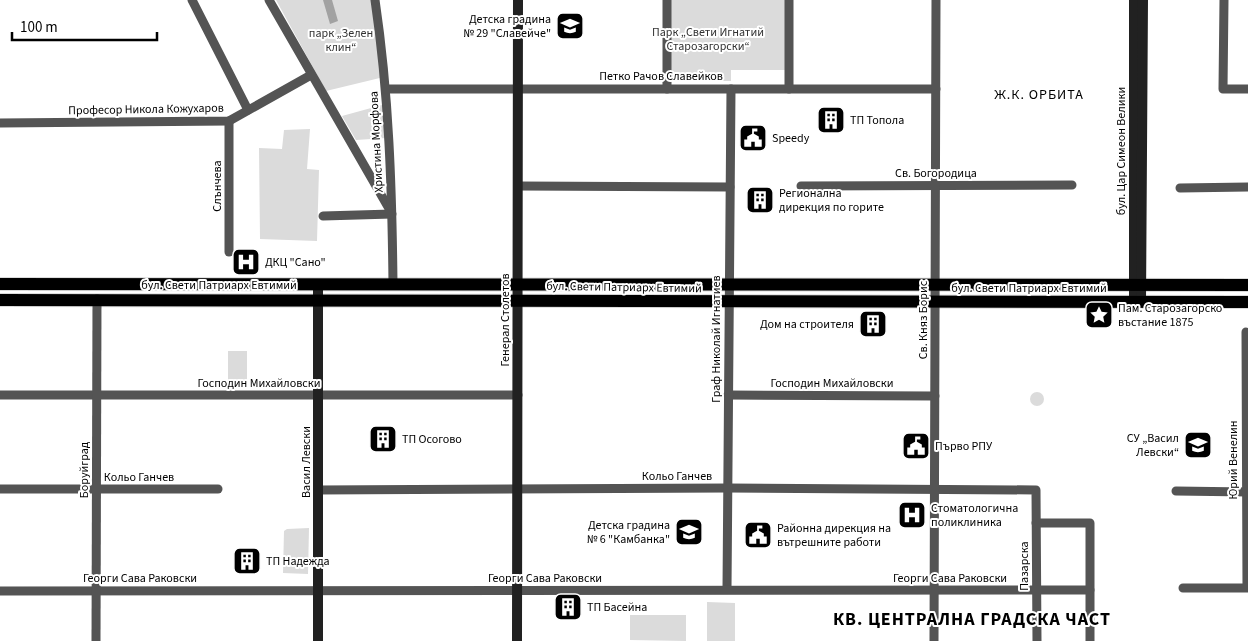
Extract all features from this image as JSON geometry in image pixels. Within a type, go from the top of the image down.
[{"type":"main road","name":"Генерал Столетов","points":[[517,641],[518,0]]},
{"type":"main road","name":"бул. Цар Симеон Велики","points":[[1134,0],[1137,302]]},
{"type":"main road","name":"бул. Цар Симеон Велики","points":[[1137,285],[1143,0]]},
{"type":"main road","name":"бул. Свети Патриарх Евтимий","points":[[0,284],[1248,285]]},
{"type":"main road","name":"Васил Левски","points":[[318,284],[318,641]]},
{"type":"main road","name":"бул. Свети Патриарх Евтимий","points":[[0,300],[518,299],[729,302],[1248,302]]},
{"type":"street","points":[[192,0],[248,110]]},
{"type":"street","points":[[269,0],[392,214],[323,216]]},
{"type":"street","name":"Христина Морфова","points":[[374,0],[386,89],[392,214],[393,284]]},
{"type":"street","points":[[667,0],[667,89]]},
{"type":"street","points":[[789,0],[789,89]]},
{"type":"street","name":"Св. Княз Борис","points":[[934,641],[936,0]]},
{"type":"street","points":[[1224,0],[1223,89],[1248,89]]},
{"type":"street","name":"Професор Никола Кожухаров","points":[[0,123],[230,121],[311,75]]},
{"type":"street","name":"Петко Рачов Славейков","points":[[386,89],[936,89]]},
{"type":"street","name":"Граф Николай Игнатиев","points":[[727,589],[731,89]]},
{"type":"street","name":"Слънчева","points":[[229,252],[230,121]]},
{"type":"street","name":"Св. Богородица","points":[[801,186],[1072,185]]},
{"type":"street","points":[[518,186],[730,186]]},
{"type":"street","points":[[1180,188],[1248,187]]},
{"type":"street","name":"Боруйград","points":[[96,641],[97,299]]},
{"type":"street","name":"Юрий Венелин","points":[[1246,332],[1247,588]]},
{"type":"street","name":"Господин Михайловски","points":[[0,395],[518,395]]},
{"type":"street","name":"Господин Михайловски","points":[[728,395],[935,396]]},
{"type":"street","name":"Кольо Ганчев","points":[[318,490],[517,488],[1036,490]]},
{"type":"street","name":"Кольо Ганчев","points":[[0,489],[218,489]]},
{"type":"street","name":"Пазарска","points":[[1036,490],[1037,641]]},
{"type":"street","points":[[1176,491],[1247,492]]},
{"type":"street","points":[[1036,523],[1090,523],[1090,641]]},
{"type":"street","points":[[1183,588],[1247,588]]},
{"type":"street","name":"Георги Сава Раковски","points":[[0,591],[1090,590]]},
{"type":"green space","name":"парк „Зелен клин“","points":[[276,0],[374,0],[384,77],[326,91]]},
{"type":"green space","name":"Парк „Свети Игнатий Старозагорски“","points":[[670,0],[787,0],[787,70],[731,70],[731,81],[670,81]]},
{"type":"green space","points":[[382,105],[386,138],[356,140],[342,116]]},
{"type":"green space","points":[[310,129],[307,169],[319,170],[317,241],[260,239],[259,148],[282,149],[284,130]]},
{"type":"green space","points":[[228,351],[247,351],[247,388],[228,388]]},
{"type":"green space","points":[[1034,392],[1040,392],[1044,399],[1040,406],[1034,406],[1030,402],[1030,396]]},
{"type":"green space","points":[[309,528],[308,574],[283,573],[284,531],[287,529]]},
{"type":"green space","points":[[707,602],[735,603],[735,641],[707,641]]},
{"type":"green space","points":[[630,615],[686,615],[686,641],[630,640]]},
{"type":"shaded area","points":[[323,0],[332,0],[338,21],[330,24]]},
{"type":"place","name":"Детска градина № 29 \"Славейче\"","points":[[570,26]]},
{"type":"place","name":"ТП Топола","points":[[831,120]]},
{"type":"place","name":"Speedy","points":[[753,138]]},
{"type":"place","name":"Регионална дирекция по горите","points":[[760,200]]},
{"type":"place","name":"ДКЦ \"Сано\"","points":[[246,262]]},
{"type":"place","name":"Пам. Старозагорско въстание 1875","points":[[1099,315]]},
{"type":"place","name":"Дом на строителя","points":[[873,324]]},
{"type":"place","name":"ТП Осогово","points":[[383,439]]},
{"type":"place","name":"СУ „Васил Левски“","points":[[1198,445]]},
{"type":"place","name":"Първо РПУ","points":[[916,446]]},
{"type":"place","name":"Стоматологична поликлиника","points":[[912,515]]},
{"type":"place","name":"Детска градина № 6 \"Камбанка\"","points":[[689,532]]},
{"type":"place","name":"Районна дирекция на вътрешните работи","points":[[758,535]]},
{"type":"place","name":"ТП Надежда","points":[[247,561]]},
{"type":"place","name":"ТП Басейна","points":[[568,607]]},
{"type":"district","name":"Ж.К. ОРБИТА","points":[[1039,94]]},
{"type":"district","name":"КВ. ЦЕНТРАЛНА ГРАДСКА ЧАСТ","points":[[972,619]]}]
